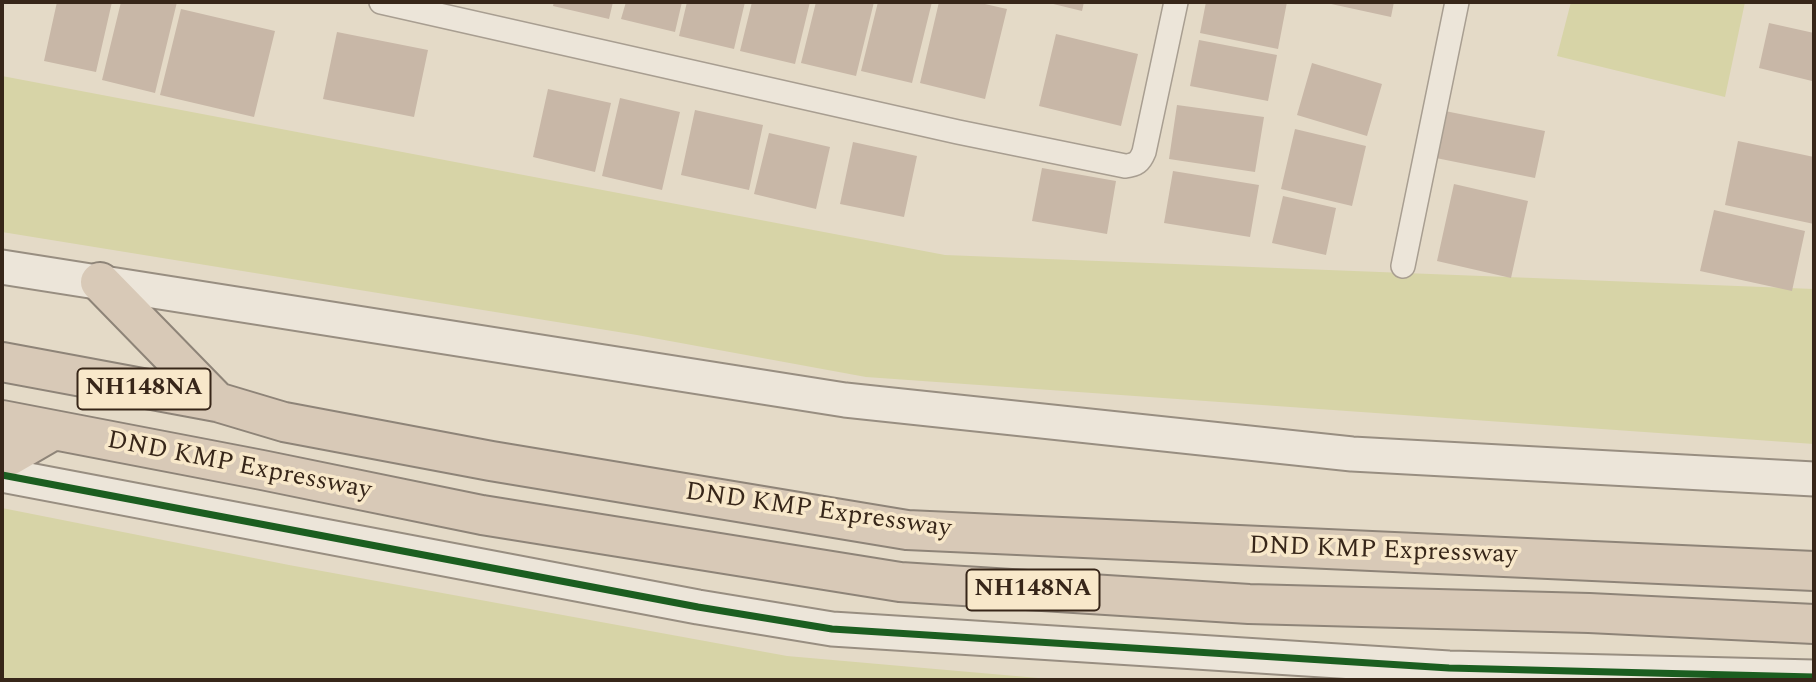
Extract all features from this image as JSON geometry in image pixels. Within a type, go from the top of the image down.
[{"type":"highway","points":[[100,282],[217,402]]},
{"type":"highway","name":"DND KMP Expressway","points":[[2,362],[217,402],[284,422],[491,461],[907,530],[1814,571]]},
{"type":"highway","name":"DND KMP Expressway","points":[[2,420],[482,515],[900,582],[1249,604],[1575,613],[1814,624]]},
{"type":"highway","points":[[2,460],[52,431]]},
{"type":"street","points":[[381,2],[958,132],[1125,166],[1140,161],[1144,152],[1176,2]]},
{"type":"street","points":[[1403,266],[1457,2]]},
{"type":"street","points":[[2,267],[845,400],[1352,454],[1814,478]]},
{"type":"street","points":[[2,475],[698,607],[832,629],[1448,668],[1814,677]]},
{"type":"shaded area","points":[[1571,2],[1745,2],[1725,97],[1557,56]]},
{"type":"shaded area","points":[[2,76],[945,255],[1814,289],[1814,444],[866,377],[637,335],[2,232]]},
{"type":"shaded area","points":[[2,508],[289,565],[787,656],[1061,680],[2,680]]},
{"type":"building","points":[[57,2],[112,2],[96,72],[44,61]]},
{"type":"building","points":[[121,2],[177,2],[155,93],[102,80]]},
{"type":"building","points":[[554,2],[613,2],[609,19],[553,6]]},
{"type":"building","points":[[626,2],[682,2],[675,32],[621,19]]},
{"type":"building","points":[[687,2],[745,2],[734,49],[679,36]]},
{"type":"building","points":[[752,2],[810,2],[795,64],[740,51]]},
{"type":"building","points":[[816,2],[874,2],[856,76],[801,63]]},
{"type":"building","points":[[878,2],[932,2],[912,83],[861,71]]},
{"type":"building","points":[[939,2],[976,2],[1007,9],[985,99],[920,83]]},
{"type":"building","points":[[1045,2],[1084,2],[1082,11]]},
{"type":"building","points":[[1206,2],[1287,2],[1278,49],[1200,33]]},
{"type":"building","points":[[1322,2],[1394,2],[1391,17]]},
{"type":"building","points":[[181,9],[275,31],[254,117],[160,95]]},
{"type":"building","points":[[1769,23],[1814,33],[1812,81],[1759,68]]},
{"type":"building","points":[[337,32],[428,50],[414,117],[323,99]]},
{"type":"building","points":[[1056,34],[1138,54],[1121,126],[1039,106]]},
{"type":"building","points":[[1199,40],[1277,55],[1268,101],[1190,86]]},
{"type":"building","points":[[1312,63],[1382,84],[1367,136],[1297,115]]},
{"type":"building","points":[[548,89],[611,103],[595,172],[533,157]]},
{"type":"building","points":[[620,98],[680,112],[662,190],[602,176]]},
{"type":"building","points":[[1177,105],[1264,117],[1255,172],[1169,159]]},
{"type":"building","points":[[695,110],[763,125],[749,190],[681,175]]},
{"type":"building","points":[[1445,111],[1545,131],[1535,178],[1436,158]]},
{"type":"building","points":[[1295,129],[1366,146],[1352,206],[1281,189]]},
{"type":"building","points":[[769,133],[830,147],[816,209],[754,194]]},
{"type":"building","points":[[1738,141],[1814,157],[1814,224],[1725,205]]},
{"type":"building","points":[[853,142],[917,156],[904,217],[840,204]]},
{"type":"building","points":[[1042,168],[1116,181],[1107,234],[1032,221]]},
{"type":"building","points":[[1173,171],[1259,185],[1250,237],[1164,223]]},
{"type":"building","points":[[1454,184],[1528,201],[1511,278],[1437,261]]},
{"type":"building","points":[[1283,196],[1336,208],[1326,255],[1272,243]]},
{"type":"building","points":[[1714,210],[1805,231],[1792,291],[1700,271]]},
{"type":"cycle path","points":[[2,475],[698,607],[832,629],[1449,668],[1814,677]]}]
